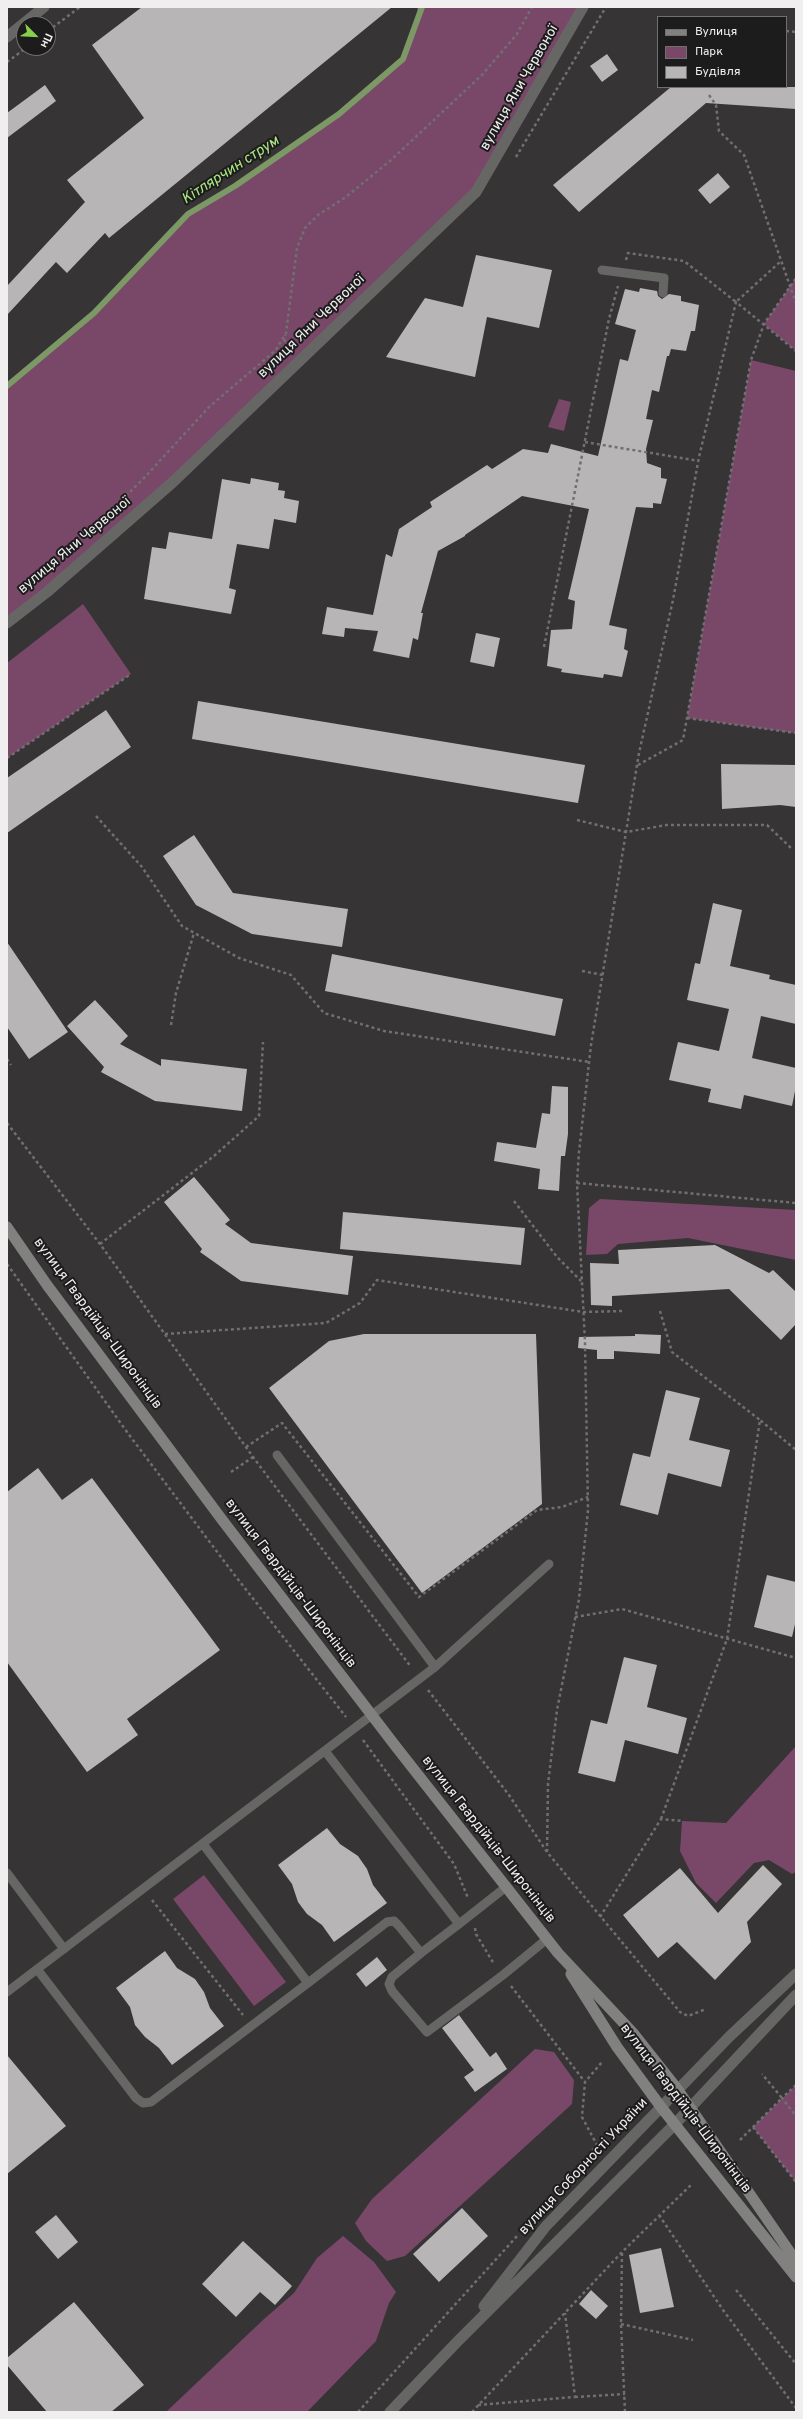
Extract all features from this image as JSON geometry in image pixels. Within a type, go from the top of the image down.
[{"type":"main road","name":"вулиця Гвардійців-Широнінців","points":[[7,1227],[47,1285],[223,1521],[372,1715],[558,1953],[633,2033],[678,2090],[796,2261]]},
{"type":"main road","name":"вулиця Гвардійців-Широнінців","points":[[558,1953],[617,2048],[661,2107],[796,2277]]},
{"type":"street","points":[[7,37],[44,7]]},
{"type":"street","name":"вулиця Яни Червоної","points":[[7,623],[47,592],[173,482],[476,192],[583,7]]},
{"type":"street","name":"вулиця Соборності України","points":[[457,2342],[546,2226],[611,2161],[729,2037],[796,1974]]},
{"type":"street","name":"вулиця Соборності України","points":[[390,2412],[457,2342],[675,2124],[796,1995]]},
{"type":"lane","points":[[602,270],[664,278],[663,293]]},
{"type":"lane","points":[[277,1455],[434,1667]]},
{"type":"lane","points":[[7,1992],[419,1679],[549,1564]]},
{"type":"lane","points":[[325,1751],[459,1924]]},
{"type":"lane","points":[[203,1844],[308,1982]]},
{"type":"lane","points":[[7,1874],[64,1949]]},
{"type":"lane","points":[[506,1887],[392,1977],[389,1984],[392,1991],[427,2032],[503,1975],[547,1939]]},
{"type":"lane","points":[[38,1969],[136,2098],[143,2104],[151,2102],[387,1922],[394,1922],[399,1926],[421,1953]]},
{"type":"path","points":[[56,25],[80,7]]},
{"type":"path","points":[[89,533],[146,477],[209,406],[276,350],[286,332],[297,248],[305,228],[318,215],[346,197],[391,160],[482,75],[516,34],[532,7]]},
{"type":"path","points":[[7,62],[16,55]]},
{"type":"path","points":[[709,96],[716,105],[718,131],[744,155],[769,221],[789,287],[796,302]]},
{"type":"path","points":[[544,647],[608,318],[628,253],[684,261],[796,351]]},
{"type":"path","points":[[547,1852],[548,1784],[557,1710],[575,1618],[586,1532],[588,1497],[582,1282],[577,1183],[589,1062],[637,765],[673,600],[698,461],[736,302],[781,261]]},
{"type":"path","points":[[637,765],[683,740],[751,360],[764,324],[796,278]]},
{"type":"path","points":[[585,442],[698,461]]},
{"type":"path","points":[[7,758],[131,674]]},
{"type":"path","points":[[687,718],[795,733]]},
{"type":"path","points":[[96,816],[142,867],[182,926],[239,958],[290,975],[324,1013],[384,1031],[589,1062]]},
{"type":"path","points":[[577,820],[626,832],[667,825],[768,824],[791,848]]},
{"type":"path","points":[[171,1025],[176,993],[194,933]]},
{"type":"path","points":[[582,971],[603,975]]},
{"type":"path","points":[[100,1244],[214,1156],[259,1116],[263,1042]]},
{"type":"path","points":[[7,1059],[11,1065]]},
{"type":"path","points":[[7,1123],[100,1244],[253,1457],[419,1679],[509,1795],[547,1852],[680,2012],[688,2016],[706,2009]]},
{"type":"path","points":[[577,1183],[796,1203]]},
{"type":"path","points":[[514,1201],[557,1257],[582,1282]]},
{"type":"path","points":[[7,1264],[127,1432],[233,1573],[355,1728],[454,1864],[472,1913],[476,1934],[503,1975],[585,2082]]},
{"type":"path","points":[[164,1334],[326,1323],[360,1303],[377,1280],[583,1312],[624,1311]]},
{"type":"path","points":[[660,1311],[672,1352],[760,1420],[796,1450]]},
{"type":"path","points":[[600,1917],[661,1819],[726,1639],[760,1420]]},
{"type":"path","points":[[246,1447],[282,1423],[419,1597],[538,1510],[562,1507],[588,1497]]},
{"type":"path","points":[[231,1472],[253,1457]]},
{"type":"path","points":[[575,1618],[622,1609],[796,1658]]},
{"type":"path","points":[[661,1819],[682,1820]]},
{"type":"path","points":[[143,1889],[251,2025]]},
{"type":"path","points":[[551,2197],[597,2145],[582,2117],[585,2082],[602,2062]]},
{"type":"path","points":[[762,2074],[796,2116]]},
{"type":"path","points":[[740,2140],[796,2085]]},
{"type":"path","points":[[754,2126],[796,2182]]},
{"type":"path","points":[[472,2412],[622,2252],[692,2184]]},
{"type":"path","points":[[659,2215],[723,2310],[796,2408]]},
{"type":"path","points":[[358,2412],[521,2231]]},
{"type":"path","points":[[622,2252],[622,2324],[626,2412]]},
{"type":"path","points":[[736,2290],[796,2364]]},
{"type":"path","points":[[565,2312],[575,2397]]},
{"type":"path","points":[[622,2324],[693,2340]]},
{"type":"path","points":[[478,2405],[625,2394]]},
{"type":"green space","points":[[417,7],[583,7],[476,192],[173,482],[7,623],[7,387],[95,314],[188,215],[235,186],[339,115],[403,60],[419,18]]},
{"type":"green space","points":[[796,278],[796,351],[764,324]]},
{"type":"green space","points":[[751,360],[796,371],[796,732],[794,733],[687,718]]},
{"type":"green space","points":[[559,399],[571,402],[564,431],[548,427]]},
{"type":"green space","points":[[83,604],[131,674],[7,758],[7,663]]},
{"type":"green space","points":[[600,1199],[796,1210],[796,1260],[688,1238],[618,1244],[607,1254],[586,1255],[589,1208]]},
{"type":"green space","points":[[796,1746],[796,1872],[792,1874],[769,1860],[754,1863],[716,1903],[696,1883],[680,1851],[682,1821],[726,1823]]},
{"type":"green space","points":[[204,1875],[286,1982],[254,2006],[173,1899]]},
{"type":"green space","points":[[535,2049],[554,2052],[574,2080],[572,2104],[405,2256],[387,2261],[366,2241],[355,2223],[372,2199]]},
{"type":"green space","points":[[796,2085],[796,2182],[753,2127]]},
{"type":"green space","points":[[343,2236],[374,2262],[396,2292],[389,2303],[376,2341],[307,2412],[166,2412],[264,2319],[294,2293],[317,2258]]},
{"type":"building","points":[[142,7],[392,7],[109,238],[105,233],[67,273],[56,262],[7,315],[7,286],[85,202],[67,180],[144,118],[92,45]]},
{"type":"building","points":[[607,54],[618,70],[602,82],[590,66]]},
{"type":"building","points":[[45,85],[56,101],[7,138],[7,113]]},
{"type":"building","points":[[796,87],[796,109],[706,103],[579,212],[553,185],[670,88]]},
{"type":"building","points":[[718,173],[730,187],[710,204],[698,190]]},
{"type":"building","points":[[476,255],[552,270],[539,328],[487,317],[475,377],[386,357],[425,298],[463,307]]},
{"type":"building","points":[[640,288],[657,291],[658,296],[662,299],[669,294],[681,296],[681,301],[699,305],[695,331],[691,331],[686,351],[671,349],[669,356],[667,356],[659,392],[652,390],[646,419],[653,420],[646,449],[647,463],[661,468],[661,478],[667,479],[661,504],[653,503],[653,508],[636,507],[609,625],[627,629],[624,649],[628,651],[622,677],[604,674],[603,678],[561,672],[562,669],[547,666],[551,630],[572,629],[575,601],[568,599],[589,509],[522,496],[465,536],[438,551],[421,613],[423,613],[418,640],[413,638],[409,658],[373,651],[378,631],[345,628],[344,637],[322,634],[327,607],[373,615],[386,554],[392,557],[399,529],[432,507],[430,502],[487,465],[492,469],[523,449],[548,453],[551,444],[598,456],[620,359],[628,361],[636,330],[615,324],[625,289],[639,292]]},
{"type":"building","points":[[251,478],[279,483],[278,490],[285,491],[284,498],[299,501],[296,523],[274,519],[269,549],[237,544],[229,588],[236,590],[231,614],[144,599],[152,547],[166,549],[169,532],[212,539],[222,479],[250,484]]},
{"type":"building","points":[[476,633],[500,638],[494,667],[470,662]]},
{"type":"building","points":[[198,701],[585,765],[578,803],[192,739]]},
{"type":"building","points":[[106,710],[131,747],[7,833],[7,778]]},
{"type":"building","points":[[721,764],[796,765],[796,807],[780,805],[722,809]]},
{"type":"building","points":[[194,835],[233,893],[348,909],[342,947],[252,934],[196,905],[163,856]]},
{"type":"building","points":[[713,903],[742,910],[730,966],[770,975],[769,979],[796,985],[796,1024],[761,1016],[752,1058],[796,1068],[796,1086],[792,1106],[744,1095],[741,1109],[708,1102],[711,1089],[669,1080],[678,1042],[719,1051],[729,1009],[687,1000],[695,963],[700,964]]},
{"type":"building","points":[[7,942],[68,1032],[29,1059],[7,1027]]},
{"type":"building","points":[[332,954],[563,999],[555,1036],[325,991]]},
{"type":"building","points":[[95,1000],[128,1036],[120,1044],[161,1066],[161,1059],[247,1069],[242,1111],[155,1101],[101,1072],[104,1067],[67,1026]]},
{"type":"building","points":[[552,1086],[568,1087],[568,1134],[565,1156],[561,1156],[559,1191],[538,1189],[540,1169],[494,1161],[497,1142],[536,1148],[542,1113],[550,1114]]},
{"type":"building","points":[[194,1177],[230,1220],[225,1224],[251,1243],[353,1256],[348,1295],[241,1281],[200,1252],[202,1249],[164,1202]]},
{"type":"building","points":[[343,1212],[525,1228],[521,1265],[340,1249]]},
{"type":"building","points":[[715,1245],[769,1273],[773,1270],[796,1292],[796,1324],[781,1340],[729,1289],[612,1296],[612,1306],[591,1305],[590,1263],[619,1264],[618,1250]]},
{"type":"building","points":[[364,1334],[536,1334],[542,1504],[422,1593],[269,1388],[329,1341]]},
{"type":"building","points":[[635,1334],[661,1335],[660,1354],[614,1351],[614,1359],[597,1359],[597,1350],[578,1348],[579,1337],[635,1336]]},
{"type":"building","points":[[666,1390],[700,1398],[689,1440],[730,1450],[721,1487],[668,1473],[658,1515],[620,1505],[633,1453],[650,1457]]},
{"type":"building","points":[[38,1468],[62,1500],[92,1478],[220,1650],[127,1719],[138,1735],[87,1772],[7,1662],[7,1492]]},
{"type":"building","points":[[767,1575],[796,1582],[796,1620],[792,1637],[754,1627]]},
{"type":"building","points":[[624,1657],[657,1665],[647,1707],[687,1718],[678,1754],[625,1740],[615,1782],[578,1773],[591,1720],[607,1724]]},
{"type":"building","points":[[327,1828],[340,1844],[358,1856],[367,1869],[373,1885],[387,1903],[334,1942],[322,1925],[307,1914],[298,1902],[292,1884],[278,1865]]},
{"type":"building","points":[[763,1865],[782,1884],[747,1922],[751,1942],[715,1980],[677,1942],[658,1958],[623,1915],[680,1868],[718,1913]]},
{"type":"building","points":[[165,1951],[177,1968],[195,1979],[204,1992],[210,2008],[224,2026],[172,2065],[159,2048],[145,2037],[135,2025],[130,2007],[116,1988]]},
{"type":"building","points":[[377,1957],[387,1970],[366,1987],[356,1974]]},
{"type":"building","points":[[459,2015],[490,2057],[496,2052],[507,2069],[475,2092],[464,2077],[474,2070],[442,2028]]},
{"type":"building","points":[[7,2055],[66,2126],[7,2174]]},
{"type":"building","points":[[462,2208],[488,2236],[439,2282],[413,2254]]},
{"type":"building","points":[[56,2215],[78,2242],[58,2259],[35,2232]]},
{"type":"building","points":[[243,2241],[292,2286],[275,2305],[260,2292],[236,2317],[202,2284]]},
{"type":"building","points":[[661,2248],[674,2307],[640,2313],[629,2255]]},
{"type":"building","points":[[591,2290],[608,2306],[596,2319],[579,2304]]},
{"type":"building","points":[[74,2302],[144,2385],[111,2412],[47,2412],[7,2365],[7,2358]]},
{"type":"waterway","name":"Кітлярчин струм","points":[[7,386],[94,313],[188,214],[235,186],[339,114],[403,59],[422,7]]}]
